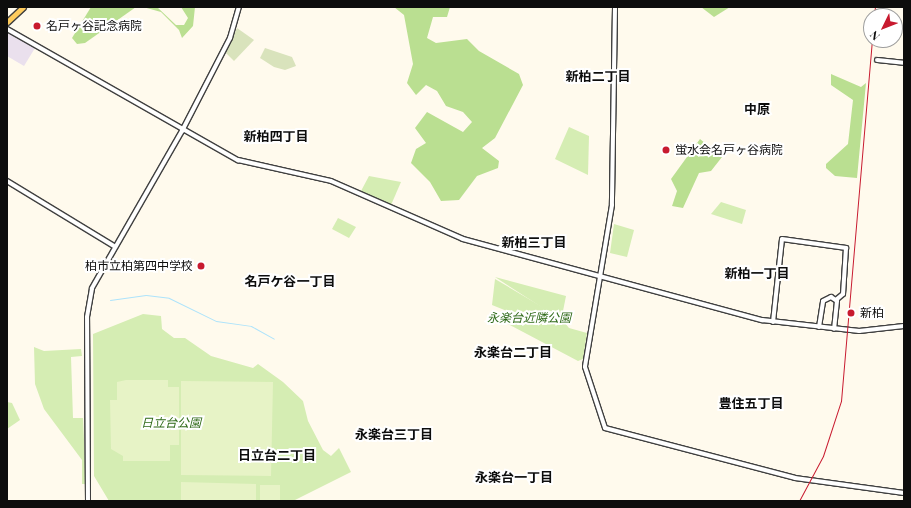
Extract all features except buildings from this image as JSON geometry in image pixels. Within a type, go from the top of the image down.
[{"type":"main road","points":[[7,22],[23,7]]},
{"type":"street","points":[[88,501],[88,303],[96,276],[182,131],[230,38],[239,7]]},
{"type":"street","points":[[615,7],[612,205],[601,276],[584,367],[606,428],[795,478],[904,493]]},
{"type":"street","points":[[7,28],[182,131],[238,160],[331,181],[448,234],[773,322],[864,331],[904,326]]},
{"type":"street","points":[[877,60],[904,63]]},
{"type":"street","points":[[7,181],[114,246]]},
{"type":"street","points":[[773,322],[782,239],[846,248],[843,294],[837,299],[824,299],[820,327]]},
{"type":"street","points":[[834,329],[837,299]]},
{"type":"shaded area","points":[[7,33],[35,48],[24,66],[7,56]]},
{"type":"green space","points":[[91,7],[136,7],[85,43],[77,44],[72,38]]},
{"type":"green space","points":[[143,7],[157,7],[176,25],[184,25],[188,18],[181,7],[195,7],[193,26],[182,38],[179,30],[161,12]]},
{"type":"green space","points":[[394,7],[450,7],[447,17],[433,17],[427,38],[436,43],[467,39],[479,51],[519,74],[523,85],[495,138],[482,148],[499,161],[498,168],[477,176],[459,200],[441,201],[430,182],[411,163],[416,149],[426,143],[415,128],[427,112],[463,132],[472,122],[463,112],[446,106],[437,91],[426,85],[416,95],[407,83],[413,64],[404,15]]},
{"type":"green space","points":[[701,7],[730,7],[714,17]]},
{"type":"green space","points":[[237,28],[254,40],[234,61],[226,53]]},
{"type":"green space","points":[[265,48],[292,57],[296,66],[285,70],[274,67],[260,58]]},
{"type":"green space","points":[[831,74],[861,87],[866,83],[857,178],[835,176],[826,168],[826,164],[848,144],[853,100],[831,85]]},
{"type":"green space","points":[[569,127],[589,136],[588,175],[555,159]]},
{"type":"green space","points":[[700,139],[722,157],[711,171],[699,173],[683,208],[672,206],[677,191],[671,179]]},
{"type":"green space","points":[[369,176],[401,182],[391,205],[361,191]]},
{"type":"green space","points":[[721,202],[746,210],[742,224],[711,214]]},
{"type":"green space","points":[[338,218],[356,227],[349,238],[332,229]]},
{"type":"green space","points":[[614,224],[634,230],[627,257],[610,253]]},
{"type":"green space","points":[[495,277],[566,296],[562,316],[546,310]]},
{"type":"green space","name":"永楽台近隣公園","points":[[495,279],[561,318],[569,328],[587,333],[583,359],[578,361],[508,324],[512,313],[492,305]]},
{"type":"green space","name":"日立台公園","points":[[143,314],[161,316],[162,329],[174,338],[185,338],[211,356],[253,368],[258,364],[283,382],[303,401],[308,421],[323,450],[331,456],[339,448],[351,472],[293,501],[109,501],[94,476],[93,334]]},
{"type":"green space","points":[[34,347],[44,351],[81,349],[82,356],[71,357],[73,418],[83,418],[86,484],[82,484],[82,460],[44,409],[35,384]]},
{"type":"green space","points":[[126,380],[168,380],[168,387],[179,387],[179,445],[170,445],[170,461],[123,461],[123,456],[111,449],[110,400],[117,400],[117,382]]},
{"type":"green space","points":[[181,381],[273,382],[271,476],[181,475]]},
{"type":"green space","points":[[7,402],[12,403],[20,420],[7,429]]},
{"type":"green space","points":[[181,482],[256,484],[256,501],[181,501]]},
{"type":"green space","points":[[260,485],[280,485],[280,501],[260,501]]},
{"type":"waterway","points":[[110,300],[146,295],[169,298],[216,321],[251,326],[274,339]]},
{"type":"railway","points":[[799,501],[823,456],[841,401],[871,48]]},
{"type":"place","name":"名戸ヶ谷記念病院","points":[[37,26]]},
{"type":"place","name":"蛍水会名戸ヶ谷病院","points":[[666,150]]},
{"type":"place","name":"柏市立柏第四中学校","points":[[201,266]]},
{"type":"place","name":"新柏","points":[[851,313]]},
{"type":"district","name":"新柏二丁目","points":[[598,76]]},
{"type":"district","name":"中原","points":[[757,109]]},
{"type":"district","name":"新柏四丁目","points":[[276,136]]},
{"type":"district","name":"新柏三丁目","points":[[534,242]]},
{"type":"district","name":"新柏一丁目","points":[[757,273]]},
{"type":"district","name":"名戸ケ谷一丁目","points":[[290,281]]},
{"type":"district","name":"永楽台二丁目","points":[[513,352]]},
{"type":"district","name":"豊住五丁目","points":[[751,403]]},
{"type":"district","name":"永楽台三丁目","points":[[394,434]]},
{"type":"district","name":"日立台二丁目","points":[[277,455]]},
{"type":"district","name":"永楽台一丁目","points":[[514,477]]}]
